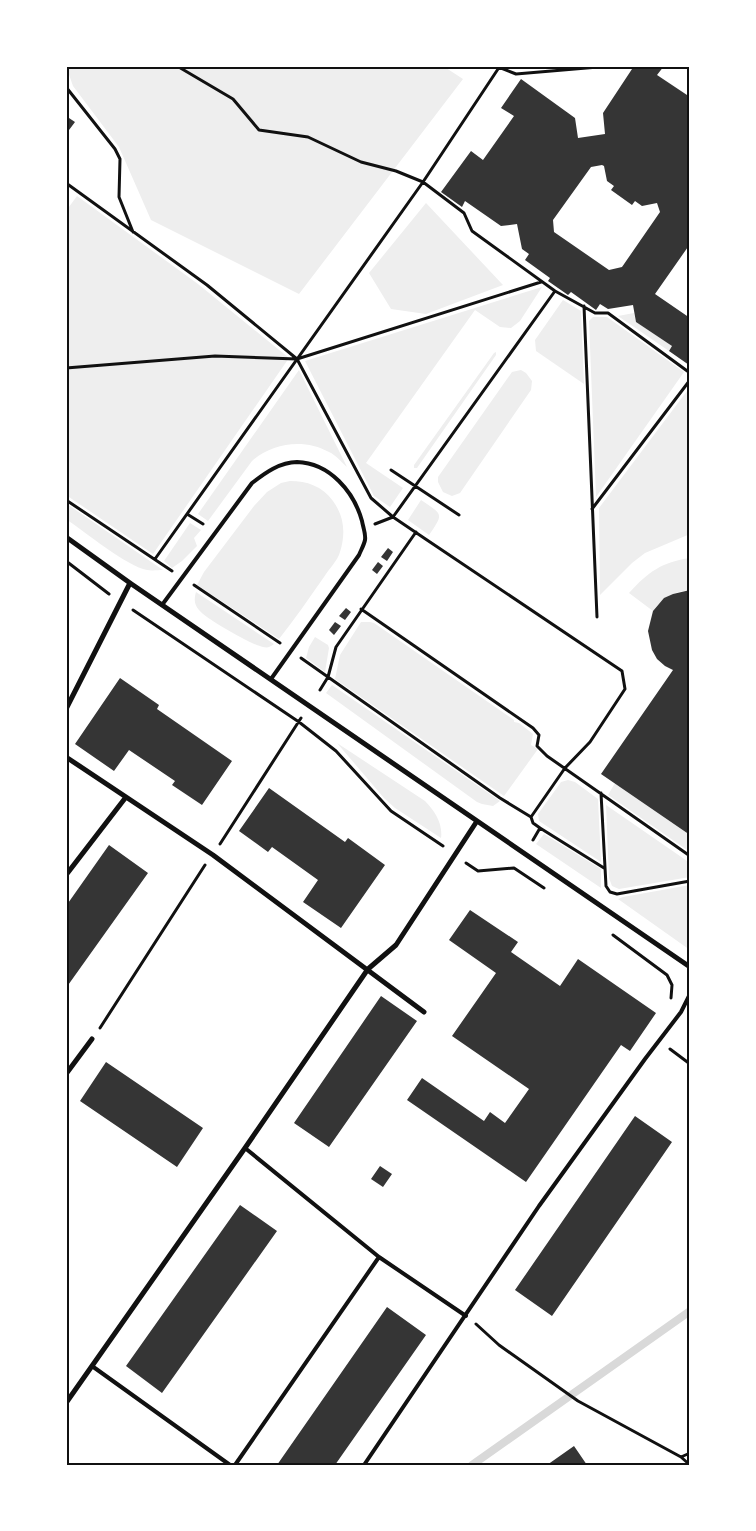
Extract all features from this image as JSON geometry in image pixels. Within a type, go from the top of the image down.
[{"type":"street","points":[[66,537],[130,583],[690,967]]},
{"type":"street","points":[[66,709],[130,583]]},
{"type":"street","points":[[66,757],[213,855],[424,1012]]},
{"type":"street","points":[[66,875],[126,797]]},
{"type":"street","points":[[66,1403],[368,969],[396,945],[477,821]]},
{"type":"street","points":[[66,1074],[92,1039]]},
{"type":"lane","points":[[162,605],[252,483],[272,468],[297,462],[317,466],[334,476],[347,490],[358,509],[364,529],[365,541],[359,554],[271,679]]},
{"type":"lane","points":[[364,1465],[539,1206],[681,1012],[690,994]]},
{"type":"lane","points":[[245,1148],[379,1257],[466,1316]]},
{"type":"lane","points":[[235,1465],[379,1257]]},
{"type":"lane","points":[[92,1366],[230,1465]]},
{"type":"path","points":[[177,66],[233,99],[259,130],[308,137],[361,162],[396,171],[423,182],[464,213],[472,231],[542,282],[595,313],[608,313],[690,373]]},
{"type":"path","points":[[155,559],[423,182],[498,67],[516,74],[610,66]]},
{"type":"path","points":[[66,87],[115,149],[120,159],[120,197],[134,232]]},
{"type":"path","points":[[66,183],[207,285],[298,359],[371,498],[393,517],[622,671],[624,689],[590,742],[565,768],[531,817],[533,823],[540,828],[605,869]]},
{"type":"path","points":[[66,368],[215,356],[298,359],[542,282]]},
{"type":"path","points":[[364,529],[393,517],[555,291]]},
{"type":"path","points":[[584,306],[591,511],[597,618]]},
{"type":"path","points":[[591,511],[690,380]]},
{"type":"path","points":[[391,470],[459,515]]},
{"type":"path","points":[[187,514],[215,532]]},
{"type":"path","points":[[320,690],[328,677],[336,647],[416,532]]},
{"type":"path","points":[[66,561],[99,587],[298,722],[336,751],[391,811],[478,871],[514,868],[545,888]]},
{"type":"path","points":[[361,609],[533,728],[539,735],[537,746],[547,756],[690,856]]},
{"type":"path","points":[[92,1039],[301,718]]},
{"type":"path","points":[[601,793],[606,886],[610,892],[617,894],[690,881]]},
{"type":"path","points":[[533,840],[540,828]]},
{"type":"path","points":[[606,930],[667,975],[672,985],[670,1005],[681,1012]]},
{"type":"path","points":[[660,1040],[690,1064]]},
{"type":"path","points":[[466,1316],[499,1345],[578,1401],[681,1457],[690,1465]]},
{"type":"path","points":[[681,1457],[690,1453]]},
{"type":"shaded area","points":[[66,66],[443,66],[463,79],[299,294],[151,220],[119,147],[73,86]]},
{"type":"shaded area","points":[[77,196],[198,284],[289,358],[153,554],[66,495],[66,211]]},
{"type":"shaded area","points":[[426,203],[503,285],[426,314],[391,309],[369,273]]},
{"type":"shaded area","points":[[542,287],[520,321],[511,328],[500,327],[475,310],[366,463],[403,488],[390,507],[374,496],[305,361]]},
{"type":"shaded area","points":[[563,300],[581,311],[584,384],[536,351],[535,340]]},
{"type":"shaded area","points":[[634,313],[636,322],[672,346],[669,351],[618,316]]},
{"type":"shaded area","points":[[593,317],[607,317],[684,372],[596,497],[589,321]]},
{"type":"shaded area","points":[[496,352],[496,355],[417,468],[414,468],[414,465]]},
{"type":"shaded area","points":[[299,370],[347,467],[332,453],[309,445],[289,444],[269,450],[252,461],[208,521],[198,514]]},
{"type":"shaded area","points":[[521,370],[532,381],[531,390],[460,493],[452,496],[443,492],[438,482],[438,477],[512,372]]},
{"type":"shaded area","points":[[690,387],[690,534],[645,553],[632,563],[600,595],[599,508]]},
{"type":"shaded area","points":[[290,481],[314,485],[329,496],[337,507],[342,519],[343,538],[339,555],[279,639],[197,585],[204,572],[254,506],[267,492],[281,483]]},
{"type":"shaded area","points":[[421,500],[439,515],[429,535],[408,520]]},
{"type":"shaded area","points":[[66,503],[163,570],[149,570],[139,567],[129,563],[106,548],[66,519]]},
{"type":"shaded area","points":[[190,523],[201,530],[194,538],[197,546],[172,568],[164,561]]},
{"type":"shaded area","points":[[690,558],[690,590],[669,596],[660,602],[653,611],[629,593],[656,569],[671,562]]},
{"type":"shaded area","points":[[196,592],[274,644],[270,647],[257,645],[210,619],[196,606]]},
{"type":"shaded area","points":[[361,622],[374,623],[533,734],[531,745],[538,749],[504,796],[335,679],[340,655]]},
{"type":"shaded area","points":[[315,637],[328,645],[329,648],[325,672],[306,658],[309,647]]},
{"type":"shaded area","points":[[332,685],[500,801],[493,806],[477,802],[326,693]]},
{"type":"shaded area","points":[[337,743],[425,801],[438,818],[441,838],[395,808],[384,798]]},
{"type":"shaded area","points":[[568,780],[575,782],[598,799],[601,862],[539,821],[538,814],[561,782]]},
{"type":"shaded area","points":[[615,783],[690,835],[690,852],[608,795]]},
{"type":"shaded area","points":[[606,805],[690,863],[690,877],[619,889],[612,886],[609,878]]},
{"type":"shaded area","points":[[544,834],[601,869],[601,888],[536,844]]},
{"type":"shaded area","points":[[690,885],[690,950],[618,899],[623,897]]},
{"type":"building","points":[[634,66],[664,66],[657,75],[690,97],[690,187],[688,187],[690,244],[655,294],[690,318],[689,365],[669,351],[672,346],[636,322],[633,305],[608,309],[600,304],[596,310],[571,292],[568,295],[548,281],[550,278],[525,260],[529,254],[522,249],[517,224],[501,226],[465,201],[462,207],[441,192],[471,151],[483,160],[514,116],[501,108],[521,79],[575,118],[578,138],[605,134],[603,113]],"holes":[[[604,166],[607,181],[614,186],[611,190],[632,205],[635,201],[642,206],[657,203],[660,212],[622,267],[609,270],[554,232],[553,220],[591,167]]]},
{"type":"building","points":[[66,116],[75,122],[66,134]]},
{"type":"building","points":[[388,548],[393,552],[387,561],[381,557]]},
{"type":"building","points":[[378,562],[383,566],[377,574],[372,570]]},
{"type":"building","points":[[690,590],[690,835],[601,774],[673,670],[657,659],[652,650],[648,631],[653,611],[664,598]]},
{"type":"building","points":[[346,608],[351,612],[345,620],[339,616]]},
{"type":"building","points":[[335,622],[341,626],[334,635],[329,630]]},
{"type":"building","points":[[120,678],[159,705],[157,709],[232,761],[202,805],[172,785],[175,781],[129,750],[114,771],[75,744]]},
{"type":"building","points":[[269,788],[345,842],[348,838],[385,865],[341,928],[303,902],[318,880],[272,847],[268,852],[239,831]]},
{"type":"building","points":[[109,845],[148,873],[66,988],[66,906]]},
{"type":"building","points":[[470,910],[518,942],[511,952],[560,986],[578,959],[656,1013],[630,1051],[621,1045],[526,1182],[407,1100],[422,1078],[484,1121],[490,1112],[505,1123],[529,1089],[452,1036],[496,973],[449,940]]},
{"type":"building","points":[[381,996],[417,1021],[329,1147],[294,1123]]},
{"type":"building","points":[[106,1062],[203,1128],[177,1167],[80,1101]]},
{"type":"building","points":[[635,1116],[672,1142],[552,1316],[515,1290]]},
{"type":"building","points":[[380,1166],[392,1174],[383,1187],[371,1179]]},
{"type":"building","points":[[240,1205],[277,1231],[162,1393],[126,1366]]},
{"type":"building","points":[[387,1307],[426,1335],[335,1465],[277,1465]]},
{"type":"building","points":[[574,1446],[587,1465],[547,1465]]},
{"type":"waterway","points":[[472,1465],[690,1311]]}]
